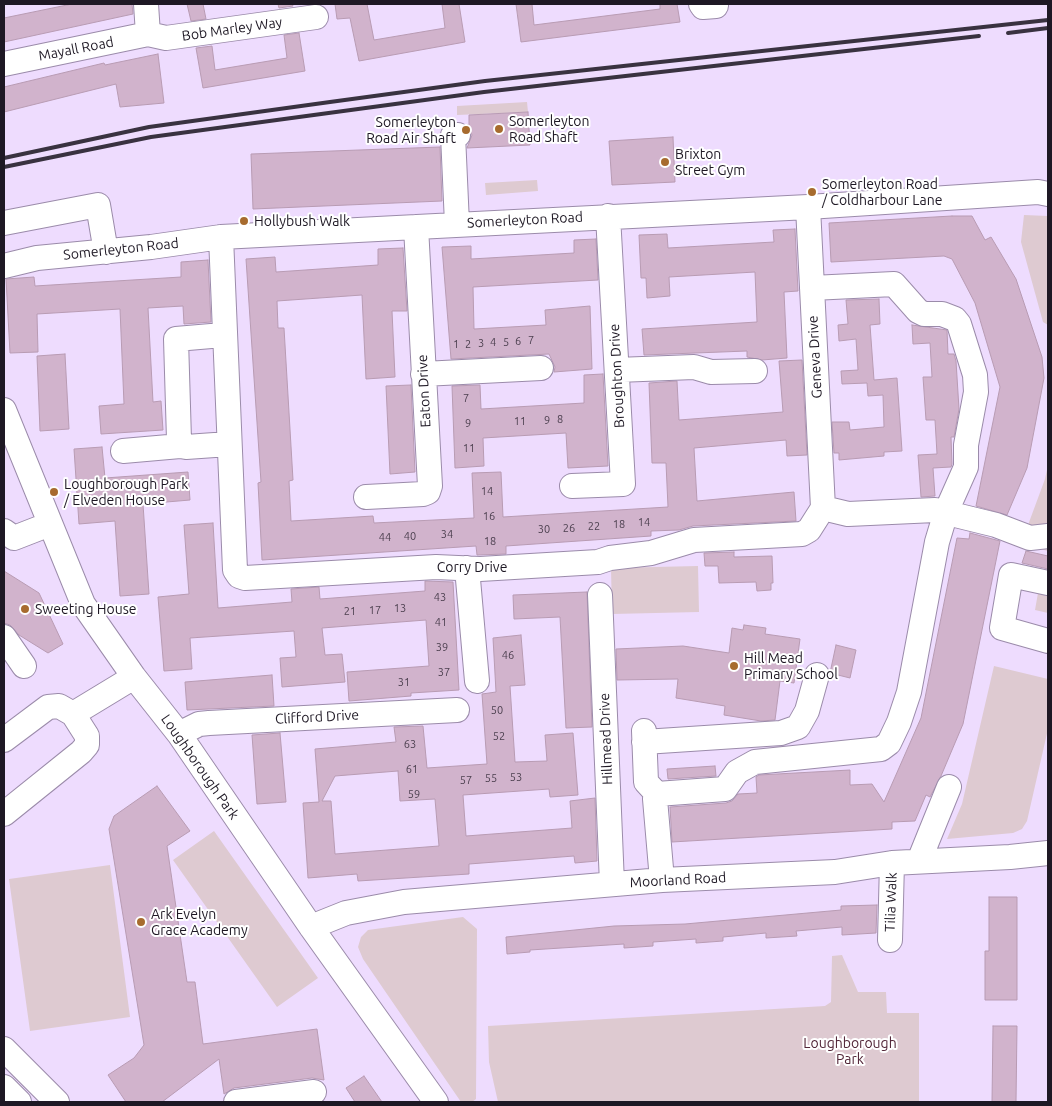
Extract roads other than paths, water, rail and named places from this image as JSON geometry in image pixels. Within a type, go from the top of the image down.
[{"type":"street","points":[[146,4],[148,34]]},
{"type":"street","name":"Bob Marley Way","points":[[148,34],[166,38],[316,17]]},
{"type":"street","name":"Mayall Road","points":[[4,64],[148,34]]},
{"type":"street","points":[[457,224],[453,135],[458,135]]},
{"type":"street","name":"Somerleyton Road","points":[[5,259],[106,252],[220,237],[808,207],[1038,192],[1048,194]]},
{"type":"street","points":[[4,223],[98,206],[106,252]]},
{"type":"street","name":"Geneva Drive","points":[[808,207],[823,508]]},
{"type":"street","name":"Broughton Drive","points":[[572,486],[623,484],[608,216]]},
{"type":"street","name":"Eaton Drive","points":[[366,497],[428,492],[430,486],[416,227]]},
{"type":"street","name":"Corry Drive","points":[[220,237],[235,570],[239,576],[245,578],[436,567],[467,568],[598,562],[610,558],[651,553],[694,540],[793,536],[809,530],[823,508]]},
{"type":"street","points":[[812,288],[894,284],[918,311],[949,316],[959,324],[973,366],[976,392],[966,445],[966,467],[946,512],[937,542],[909,692],[899,722],[889,743],[880,749],[755,762],[738,772],[724,789],[658,794],[646,782],[644,736],[781,733],[798,727],[807,711],[817,675]]},
{"type":"street","points":[[180,446],[176,339],[223,335]]},
{"type":"street","points":[[616,370],[694,367],[711,372],[755,371]]},
{"type":"street","points":[[423,374],[540,368]]},
{"type":"street","name":"Loughborough Park","points":[[4,410],[83,604],[134,677],[180,734],[311,927],[436,1102]]},
{"type":"street","points":[[123,451],[229,444]]},
{"type":"street","points":[[823,508],[848,514],[935,510],[996,525],[1030,538],[1048,536]]},
{"type":"street","points":[[4,531],[14,538],[50,524]]},
{"type":"street","points":[[467,568],[477,680]]},
{"type":"street","points":[[1048,582],[1011,575],[1002,628],[1048,641]]},
{"type":"street","name":"Hillmead Drive","points":[[600,595],[612,884]]},
{"type":"street","points":[[4,637],[24,666]]},
{"type":"street","points":[[73,714],[134,677]]},
{"type":"street","points":[[4,740],[48,707],[59,706],[73,714],[87,736],[87,745],[81,752],[4,814]]},
{"type":"street","name":"Clifford Drive","points":[[180,734],[199,724],[209,723],[457,710]]},
{"type":"street","points":[[919,861],[949,787]]},
{"type":"street","points":[[658,794],[655,799],[662,880]]},
{"type":"street","name":"Moorland Road","points":[[311,927],[346,912],[380,906],[612,884],[835,872],[892,863],[1010,857],[1048,852]]},
{"type":"street","name":"Tilia Walk","points":[[890,940],[892,863]]},
{"type":"street","points":[[4,1049],[57,1102]]},
{"type":"street","points":[[4,1087],[20,1102]]},
{"type":"street","points":[[236,1102],[314,1092]]},
{"type":"railway","points":[[4,158],[149,127],[485,81],[1048,20]]},
{"type":"railway","points":[[1008,33],[1048,28]]},
{"type":"railway","points":[[4,167],[151,137],[484,92],[979,36]]},
{"type":"place","name":"Somerleyton Road Shaft","points":[[499,129]]},
{"type":"place","name":"Somerleyton Road Air Shaft","points":[[466,130]]},
{"type":"place","name":"Brixton Street Gym","points":[[665,162]]},
{"type":"place","name":"Somerleyton Road / Coldharbour Lane","points":[[812,192]]},
{"type":"place","name":"Hollybush Walk","points":[[244,221]]},
{"type":"place","name":"Loughborough Park / Elveden House","points":[[54,492]]},
{"type":"place","name":"Sweeting House","points":[[25,609]]},
{"type":"place","name":"Hill Mead Primary School","points":[[734,666]]},
{"type":"place","name":"Ark Evelyn Grace Academy","points":[[141,922]]}]
